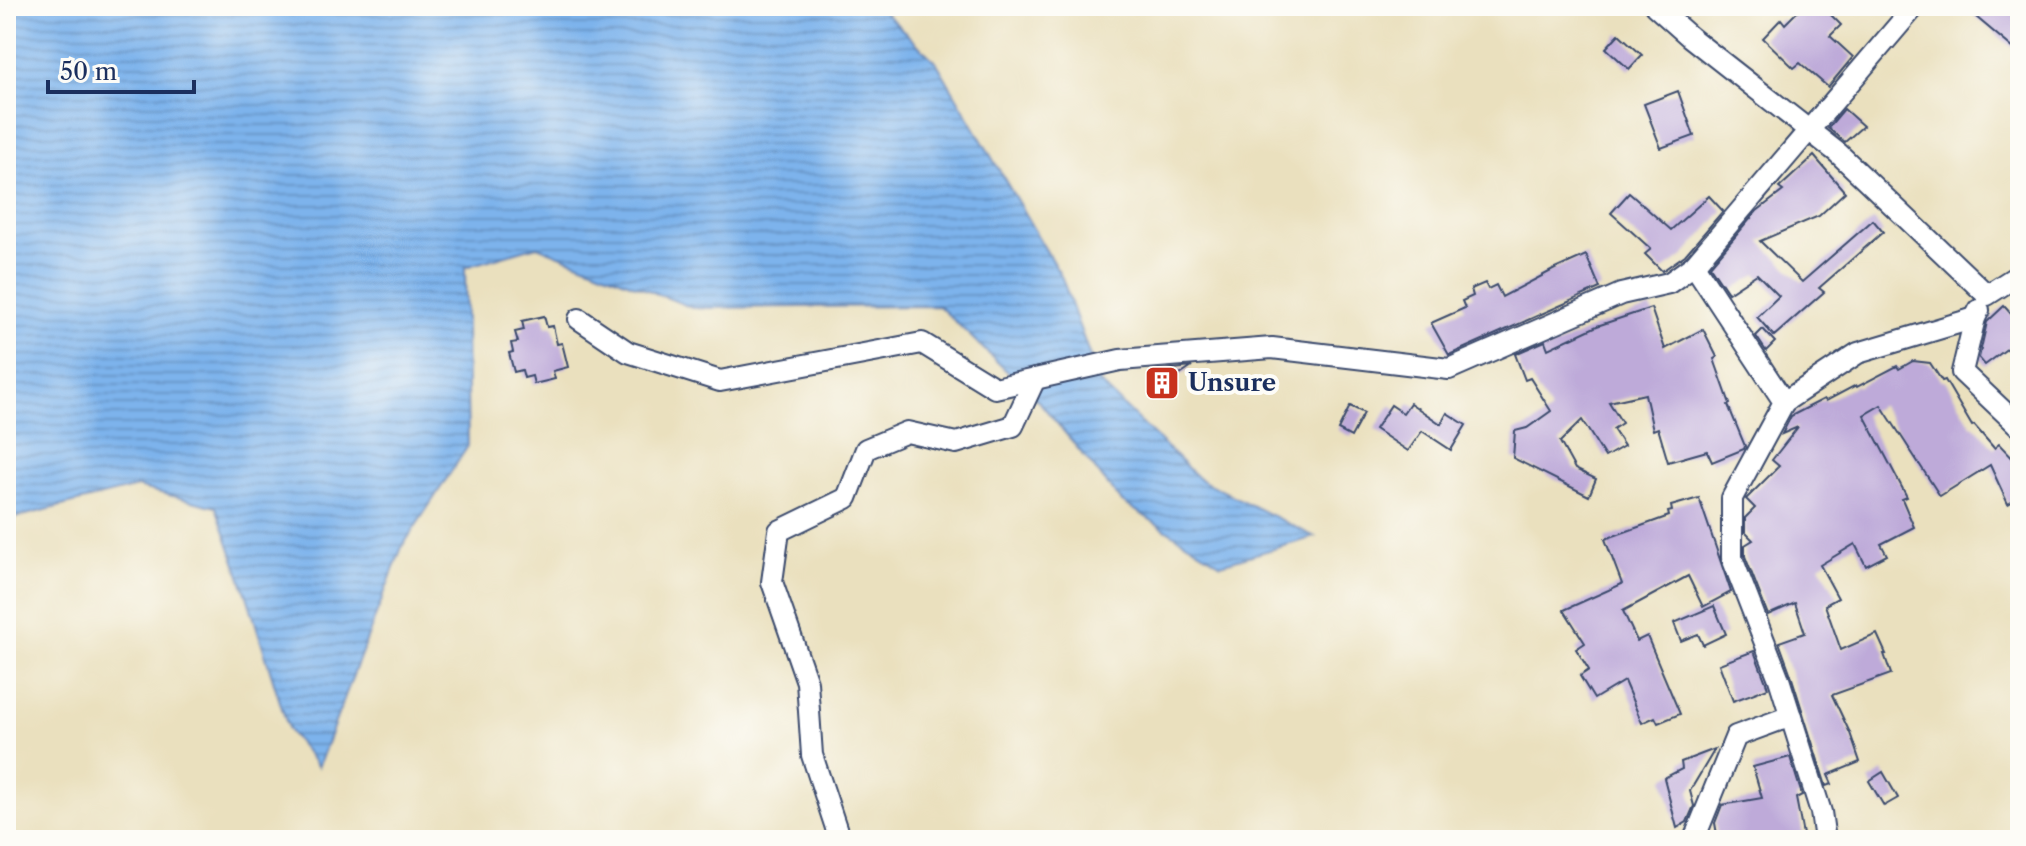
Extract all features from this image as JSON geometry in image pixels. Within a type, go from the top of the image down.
[{"type":"street","points":[[1655,6],[1838,153],[1987,295]]},
{"type":"street","points":[[579,319],[628,352],[720,381],[922,343],[995,388],[1120,360],[1272,348],[1449,369],[1621,294],[1669,283],[1694,265],[1915,6]]},
{"type":"street","points":[[1694,265],[1784,402]]},
{"type":"street","points":[[2020,274],[1987,295],[1975,318],[1962,372],[2020,427]]},
{"type":"street","points":[[1825,840],[1821,812],[1779,679],[1732,558],[1732,498],[1784,402],[1858,353],[1975,318]]},
{"type":"street","points":[[840,840],[812,755],[807,682],[772,582],[779,531],[847,498],[866,449],[907,432],[956,443],[1013,426],[1035,379]]},
{"type":"street","points":[[1695,837],[1736,736],[1791,716]]},
{"type":"water","points":[[6,6],[878,6],[937,63],[1062,278],[1099,382],[1199,479],[1315,537],[1221,564],[1122,502],[1042,405],[939,306],[693,308],[537,246],[465,267],[468,446],[402,547],[318,767],[289,731],[216,507],[137,487],[6,520]]},
{"type":"building","points":[[1803,6],[1822,6],[1841,25],[1830,36],[1853,57],[1828,87],[1800,63],[1794,68],[1763,38],[1781,19],[1785,24]]},
{"type":"building","points":[[1963,6],[2020,6],[2020,54]]},
{"type":"building","points":[[1619,34],[1642,55],[1629,69],[1606,48]]},
{"type":"building","points":[[1678,91],[1694,136],[1661,148],[1644,104]]},
{"type":"building","points":[[1844,109],[1863,126],[1845,142],[1828,128]]},
{"type":"building","points":[[1814,156],[1845,192],[1819,216],[1760,241],[1802,282],[1873,220],[1883,232],[1819,288],[1824,292],[1774,336],[1757,317],[1779,296],[1757,274],[1728,293],[1710,266],[1757,211],[1783,191],[1779,188]]},
{"type":"building","points":[[1629,193],[1671,230],[1709,196],[1723,211],[1685,255],[1662,271],[1645,254],[1651,249],[1611,213]]},
{"type":"building","points":[[1586,255],[1600,288],[1449,355],[1431,323],[1465,308],[1462,301],[1473,296],[1471,289],[1485,283],[1488,289],[1496,285],[1502,297]]},
{"type":"building","points":[[2004,306],[2020,324],[2020,339],[1985,365],[1979,358],[1987,322]]},
{"type":"building","points":[[1651,308],[1665,349],[1703,329],[1717,357],[1714,359],[1744,449],[1712,462],[1707,451],[1668,462],[1658,428],[1653,430],[1645,394],[1609,402],[1622,423],[1613,429],[1624,446],[1605,457],[1582,420],[1560,442],[1575,469],[1596,479],[1589,496],[1513,458],[1515,431],[1527,428],[1551,411],[1530,378],[1525,380],[1515,354],[1545,341],[1548,349],[1597,326]]},
{"type":"building","points":[[544,316],[547,327],[553,326],[557,344],[562,343],[568,367],[553,371],[555,379],[534,384],[532,376],[524,378],[522,370],[514,372],[509,353],[513,352],[511,343],[518,342],[515,332],[524,330],[522,321]]},
{"type":"building","points":[[1763,329],[1775,342],[1766,351],[1756,336]]},
{"type":"building","points":[[1913,361],[1930,363],[1942,381],[1945,380],[1972,426],[1994,448],[1999,444],[2020,466],[2020,497],[2008,504],[1990,465],[1940,496],[1881,405],[1864,415],[1907,497],[1902,499],[1914,527],[1881,544],[1887,555],[1866,566],[1855,544],[1820,565],[1838,598],[1825,605],[1841,650],[1877,634],[1891,674],[1832,695],[1860,762],[1828,775],[1832,784],[1826,786],[1779,642],[1805,633],[1795,603],[1768,615],[1745,556],[1745,545],[1753,540],[1745,532],[1745,518],[1755,508],[1746,499],[1779,466],[1772,460],[1798,427],[1782,434],[1791,416]]},
{"type":"building","name":"Unsure","points":[[1192,367],[1159,389],[1154,371]]},
{"type":"building","points":[[1410,403],[1441,424],[1447,413],[1466,425],[1451,450],[1422,431],[1408,451],[1375,429],[1391,405],[1403,413]]},
{"type":"building","points":[[1350,406],[1364,413],[1351,437],[1338,430]]},
{"type":"building","points":[[1699,498],[1731,592],[1703,607],[1688,576],[1623,611],[1637,641],[1647,636],[1680,714],[1658,723],[1655,717],[1642,723],[1624,681],[1594,699],[1580,676],[1589,670],[1576,649],[1585,643],[1564,610],[1622,584],[1605,539],[1669,516],[1671,506]]},
{"type":"building","points":[[1714,606],[1726,634],[1703,645],[1698,634],[1681,641],[1674,623]]},
{"type":"building","points":[[1754,651],[1768,688],[1733,701],[1719,664]]},
{"type":"building","points":[[1715,749],[1690,791],[1694,806],[1687,822],[1677,828],[1664,778],[1682,769],[1681,762]]},
{"type":"building","points":[[1790,757],[1802,795],[1796,798],[1804,840],[1718,840],[1715,823],[1722,805],[1762,798],[1753,767]]},
{"type":"building","points":[[1883,772],[1898,798],[1884,806],[1869,781]]},
{"type":"place","name":"Unsure","points":[[1162,383]]}]
